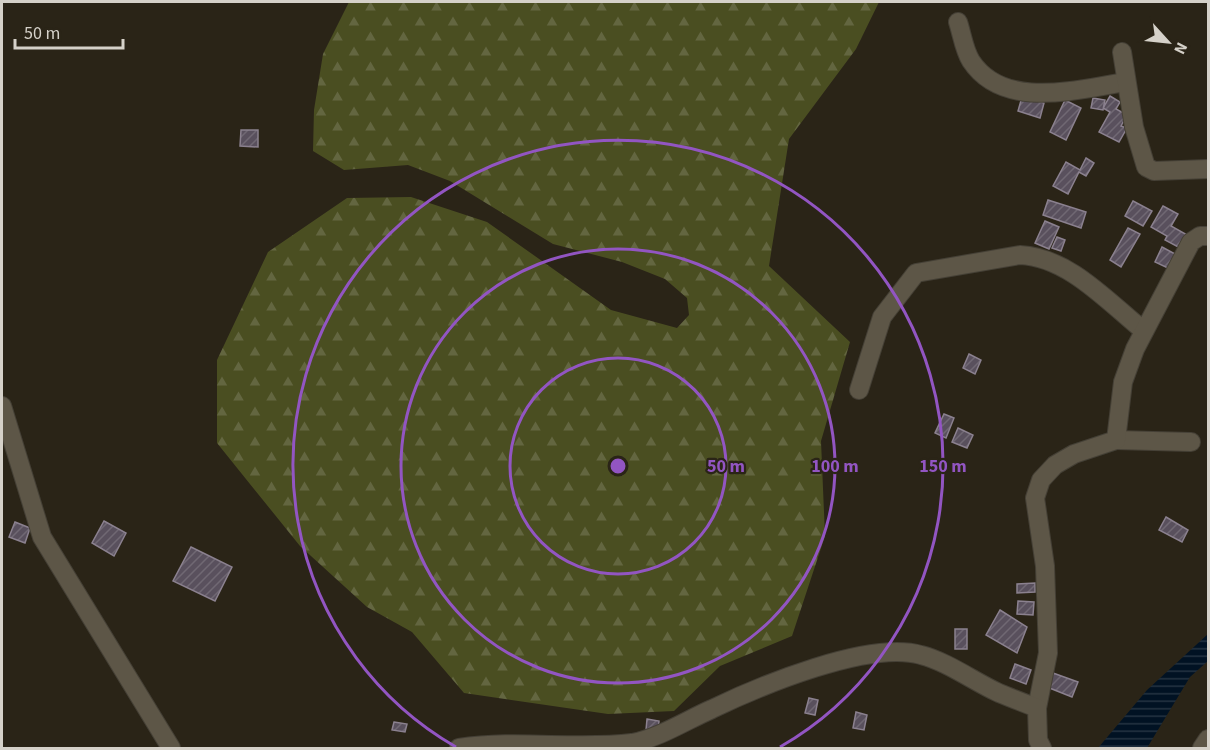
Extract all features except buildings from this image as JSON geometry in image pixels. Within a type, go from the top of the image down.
[{"type":"street","points":[[958,22],[970,59],[981,73],[1000,85],[1024,92],[1043,93],[1126,82]]},
{"type":"street","points":[[1122,52],[1134,127],[1146,167],[1154,171],[1209,169]]},
{"type":"street","points":[[1116,440],[1124,382],[1144,331],[1191,242],[1200,236],[1209,236]]},
{"type":"street","points":[[859,390],[882,317],[916,273],[1020,255],[1034,255],[1054,261],[1144,331]]},
{"type":"street","points":[[2,406],[42,537],[171,748]]},
{"type":"street","points":[[1042,748],[1038,740],[1037,708],[1048,653],[1045,566],[1035,498],[1041,480],[1055,465],[1074,454],[1116,440],[1191,442]]},
{"type":"street","points":[[459,748],[526,743],[572,747],[634,742],[792,676],[882,653],[921,655],[999,693],[1037,708]]},
{"type":"street","points":[[1202,748],[1209,739]]},
{"type":"green space","points":[[349,2],[879,2],[856,49],[789,139],[769,266],[850,342],[821,441],[825,536],[792,636],[720,666],[674,711],[608,714],[464,693],[412,632],[367,607],[300,546],[217,443],[217,360],[268,252],[347,198],[411,197],[487,222],[611,310],[677,328],[689,315],[687,298],[665,279],[622,262],[553,244],[450,181],[408,165],[344,170],[313,151],[314,110],[323,54]]},
{"type":"water","points":[[1208,634],[1208,661],[1190,677],[1147,748],[1098,748],[1147,690]]}]
